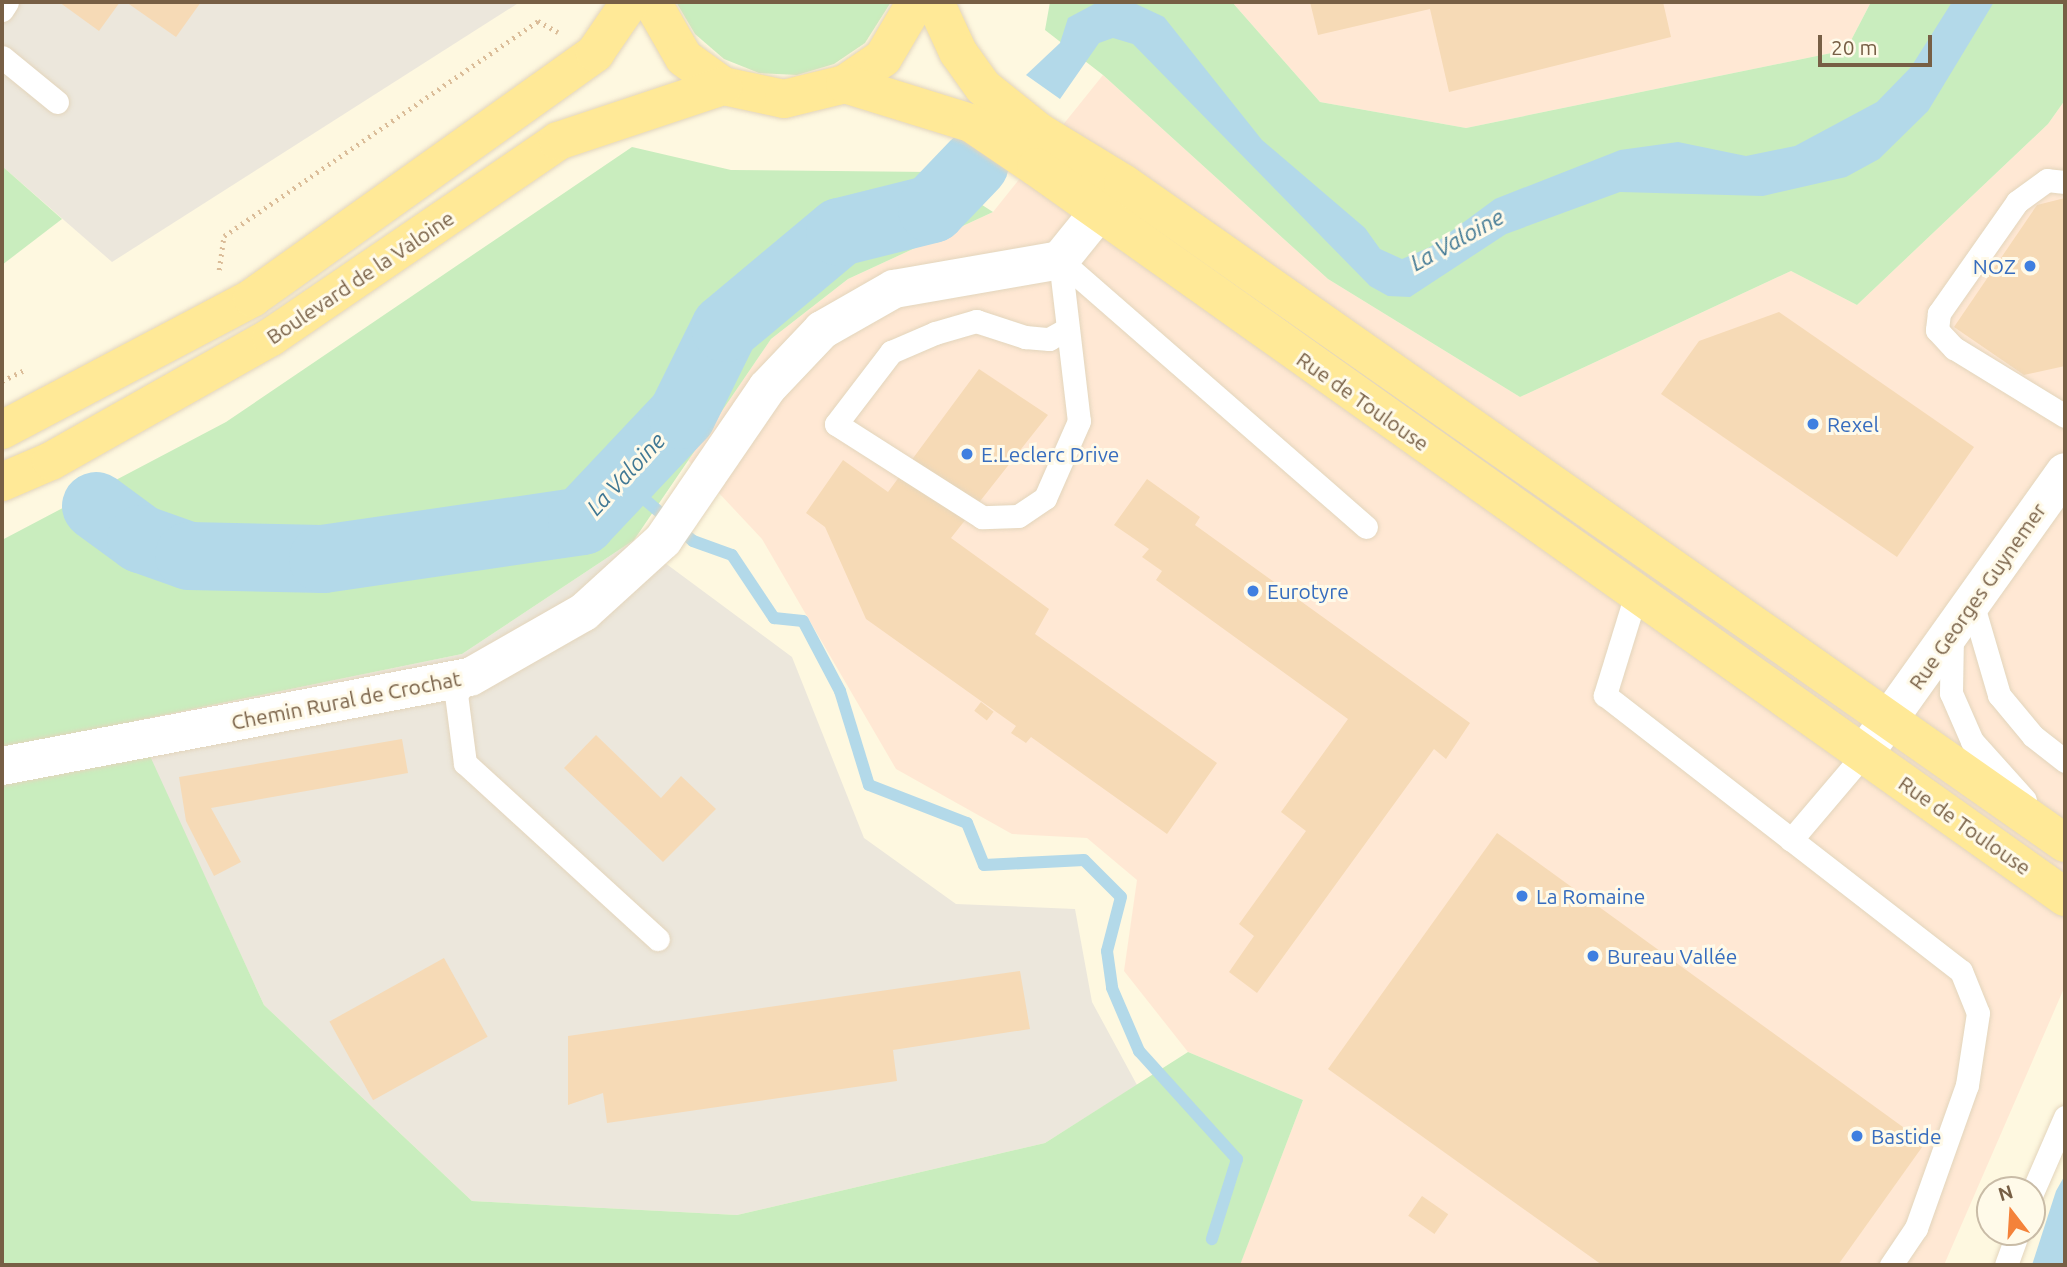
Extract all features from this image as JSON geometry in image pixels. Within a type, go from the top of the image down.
[{"type":"main road","name":"Boulevard de la Valoine","points":[[2,430],[252,298],[596,53],[630,2]]},
{"type":"main road","points":[[652,2],[684,58],[723,86],[785,99],[845,84],[883,58],[916,2]]},
{"type":"main road","name":"Rue de Toulouse","points":[[935,2],[958,52],[983,87],[1039,132],[1123,183],[2065,843]]},
{"type":"main road","name":"Rue de Toulouse","points":[[845,84],[971,123],[2065,897]]},
{"type":"main road","name":"Boulevard de la Valoine","points":[[2,482],[51,461],[271,337],[558,141],[723,86]]},
{"type":"street","points":[[1060,260],[1095,213],[1123,183]]},
{"type":"street","name":"Chemin Rural de Crochat","points":[[2,766],[470,677],[584,612],[674,525],[767,388],[822,330],[894,289],[1060,260]]},
{"type":"street","name":"Rue Georges Guynemer","points":[[1891,720],[1962,612],[2065,472]]},
{"type":"street","points":[[1864,754],[1891,720]]},
{"type":"lane","points":[[2,10],[8,2]]},
{"type":"lane","points":[[2,57],[57,103]]},
{"type":"lane","points":[[2065,182],[2047,180],[2017,202],[1939,313],[1937,330],[1954,348],[2065,416]]},
{"type":"lane","points":[[1060,260],[1079,421],[1045,498],[1018,516],[982,517],[949,501],[836,424],[891,352],[935,333],[976,321],[1025,337],[1049,338],[1067,329]]},
{"type":"lane","points":[[1060,260],[1366,527]]},
{"type":"lane","points":[[1636,594],[1605,695],[1961,971],[1978,1013],[1968,1085],[1916,1228],[1892,1265]]},
{"type":"lane","points":[[1962,612],[1999,695],[2065,761]]},
{"type":"lane","points":[[1962,612],[1951,693],[1972,741],[2065,843]]},
{"type":"lane","points":[[470,677],[456,694],[465,763],[658,939]]},
{"type":"lane","points":[[1791,840],[1864,754]]},
{"type":"lane","points":[[2039,1176],[2065,1117]]},
{"type":"lane","points":[[2006,1265],[2013,1246]]},
{"type":"path","points":[[211,274],[222,269],[224,236],[538,21],[596,53]]},
{"type":"path","points":[[2,381],[36,365]]},
{"type":"shaded area","points":[[2,2],[520,2],[112,262],[2,166]]},
{"type":"shaded area","points":[[1232,2],[1871,2],[1846,50],[1466,128],[1320,102]]},
{"type":"shaded area","points":[[1103,75],[1328,279],[1520,397],[1791,271],[1857,305],[2048,124],[2065,100],[2065,986],[1983,1176],[1976,1176],[1976,1191],[1944,1265],[1240,1264],[1303,1100],[1188,1052],[1124,971],[1137,880],[1087,838],[1012,834],[896,769],[762,539],[688,460],[771,339],[848,279],[993,212]]},
{"type":"shaded area","points":[[634,540],[792,657],[864,838],[956,904],[1075,909],[1092,1002],[1137,1085],[1045,1143],[737,1215],[472,1201],[264,1005],[133,721],[462,654]]},
{"type":"green space","points":[[676,2],[891,2],[865,43],[834,64],[797,75],[759,73],[724,59],[695,34]]},
{"type":"green space","points":[[1050,2],[1232,2],[1320,102],[1466,128],[1846,50],[1871,2],[2065,2],[2065,100],[2048,124],[1857,305],[1791,271],[1520,397],[1328,279],[1103,75],[1045,30]]},
{"type":"green space","points":[[632,147],[731,170],[931,172],[993,212],[848,279],[771,339],[634,540],[462,654],[134,721],[264,1005],[472,1201],[737,1215],[1045,1143],[1188,1052],[1303,1100],[1240,1265],[2,1265],[2,540],[226,422]]},
{"type":"green space","points":[[2,166],[62,219],[2,265]]},
{"type":"water","points":[[1098,2],[1134,3],[1164,17],[1262,140],[1365,228],[1380,249],[1402,259],[1430,247],[1495,199],[1620,150],[1678,142],[1746,156],[1795,146],[1877,102],[1911,67],[1952,2],[1994,2],[1928,111],[1879,159],[1846,177],[1763,196],[1620,192],[1506,234],[1410,297],[1388,296],[1370,286],[1133,44],[1113,38],[1099,43],[1060,99],[1026,75],[1060,43],[1068,18]]},
{"type":"water","points":[[2065,1175],[2065,1265],[2032,1265],[2038,1246],[2046,1246],[2046,1222],[2056,1191]]},
{"type":"building","points":[[59,2],[120,2],[99,31]]},
{"type":"building","points":[[126,2],[201,2],[176,37]]},
{"type":"building","points":[[1310,2],[1663,2],[1671,37],[1449,92],[1430,9],[1318,35]]},
{"type":"building","name":"NOZ","points":[[2065,198],[2065,366],[2024,375],[1954,327],[2037,205]]},
{"type":"building","points":[[1779,312],[1974,447],[1897,557],[1661,394],[1699,341]]},
{"type":"building","points":[[979,369],[1048,415],[951,538],[1049,609],[1035,634],[1217,763],[1167,834],[1031,737],[1026,743],[1011,733],[1016,726],[866,619],[825,527],[806,513],[843,460],[888,492]]},
{"type":"building","points":[[1147,479],[1200,517],[1195,525],[1470,723],[1446,759],[1434,749],[1257,993],[1229,972],[1254,936],[1239,924],[1306,831],[1281,812],[1348,719],[1156,580],[1162,571],[1142,557],[1149,549],[1114,525]]},
{"type":"building","points":[[981,702],[994,712],[987,721],[974,711]]},
{"type":"building","points":[[596,735],[661,798],[681,776],[716,809],[663,862],[564,768]]},
{"type":"building","points":[[402,739],[408,773],[211,808],[241,862],[214,876],[186,821],[179,777]]},
{"type":"building","points":[[1497,833],[1925,1143],[1838,1265],[1602,1265],[1328,1069]]},
{"type":"building","points":[[444,958],[488,1037],[373,1100],[329,1022]]},
{"type":"building","points":[[1020,971],[1030,1029],[893,1050],[897,1081],[607,1123],[603,1093],[568,1105],[568,1036]]},
{"type":"building","points":[[1422,1196],[1448,1214],[1434,1234],[1408,1216]]},
{"type":"waterway","name":"La Valoine","points":[[96,506],[141,539],[189,556],[323,559],[582,521],[682,415],[725,328],[840,232],[932,209],[975,164]]},
{"type":"waterway","points":[[621,479],[693,541],[732,555],[774,618],[803,621],[840,691],[869,785],[967,823],[984,865],[1084,860],[1121,897],[1107,951],[1112,988],[1139,1051],[1237,1159],[1212,1239]]},
{"type":"place","name":"NOZ","points":[[2030,266]]},
{"type":"place","name":"Rexel","points":[[1813,424]]},
{"type":"place","name":"E.Leclerc Drive","points":[[967,454]]},
{"type":"place","name":"Eurotyre","points":[[1253,591]]},
{"type":"place","name":"La Romaine","points":[[1522,896]]},
{"type":"place","name":"Bureau Vallée","points":[[1593,956]]},
{"type":"place","name":"Bastide","points":[[1857,1136]]}]
